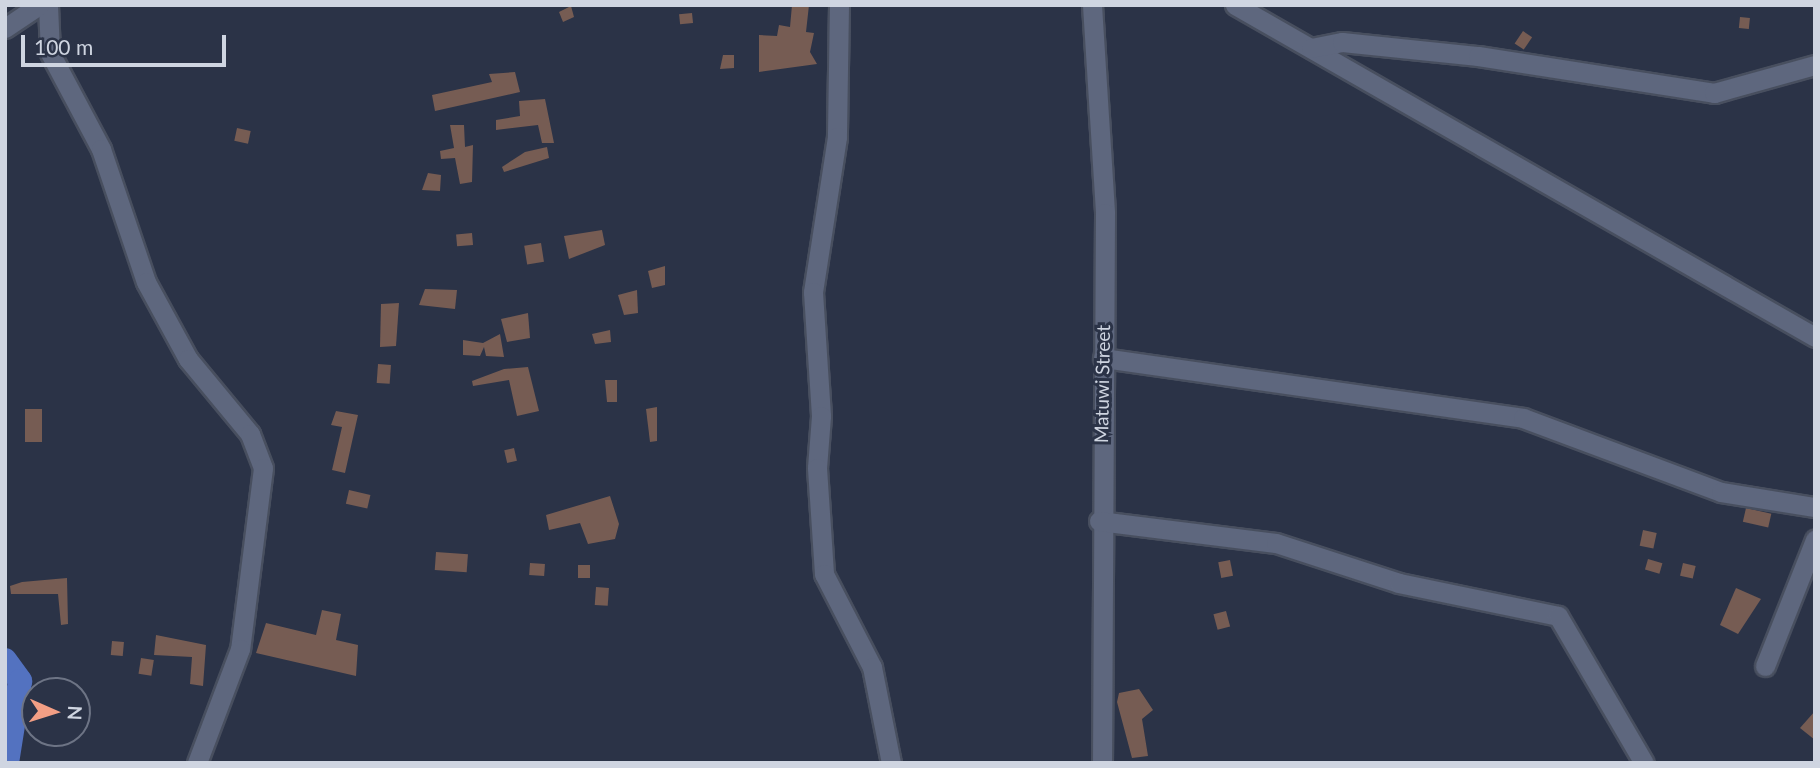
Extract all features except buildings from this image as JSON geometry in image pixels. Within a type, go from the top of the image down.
[{"type":"street","points":[[5,28],[39,5]]},
{"type":"street","points":[[48,5],[50,53],[101,149],[146,282],[188,359],[250,434],[263,468],[240,649],[197,763]]},
{"type":"street","points":[[839,5],[837,137],[813,292],[821,416],[817,481],[824,574],[872,667],[891,763]]},
{"type":"street","name":"Matuwi Street","points":[[1092,5],[1105,213],[1099,521],[1101,763]]},
{"type":"street","points":[[1235,5],[1815,337]]},
{"type":"street","points":[[1311,48],[1342,41],[1478,56],[1714,93],[1815,65]]},
{"type":"street","points":[[1103,358],[1523,418],[1721,492],[1815,507]]},
{"type":"street","points":[[1099,521],[1276,543],[1399,583],[1558,616],[1644,763]]},
{"type":"street","points":[[1765,666],[1815,540]]},
{"type":"waterway","points":[[5,660],[20,681],[7,763]]}]
